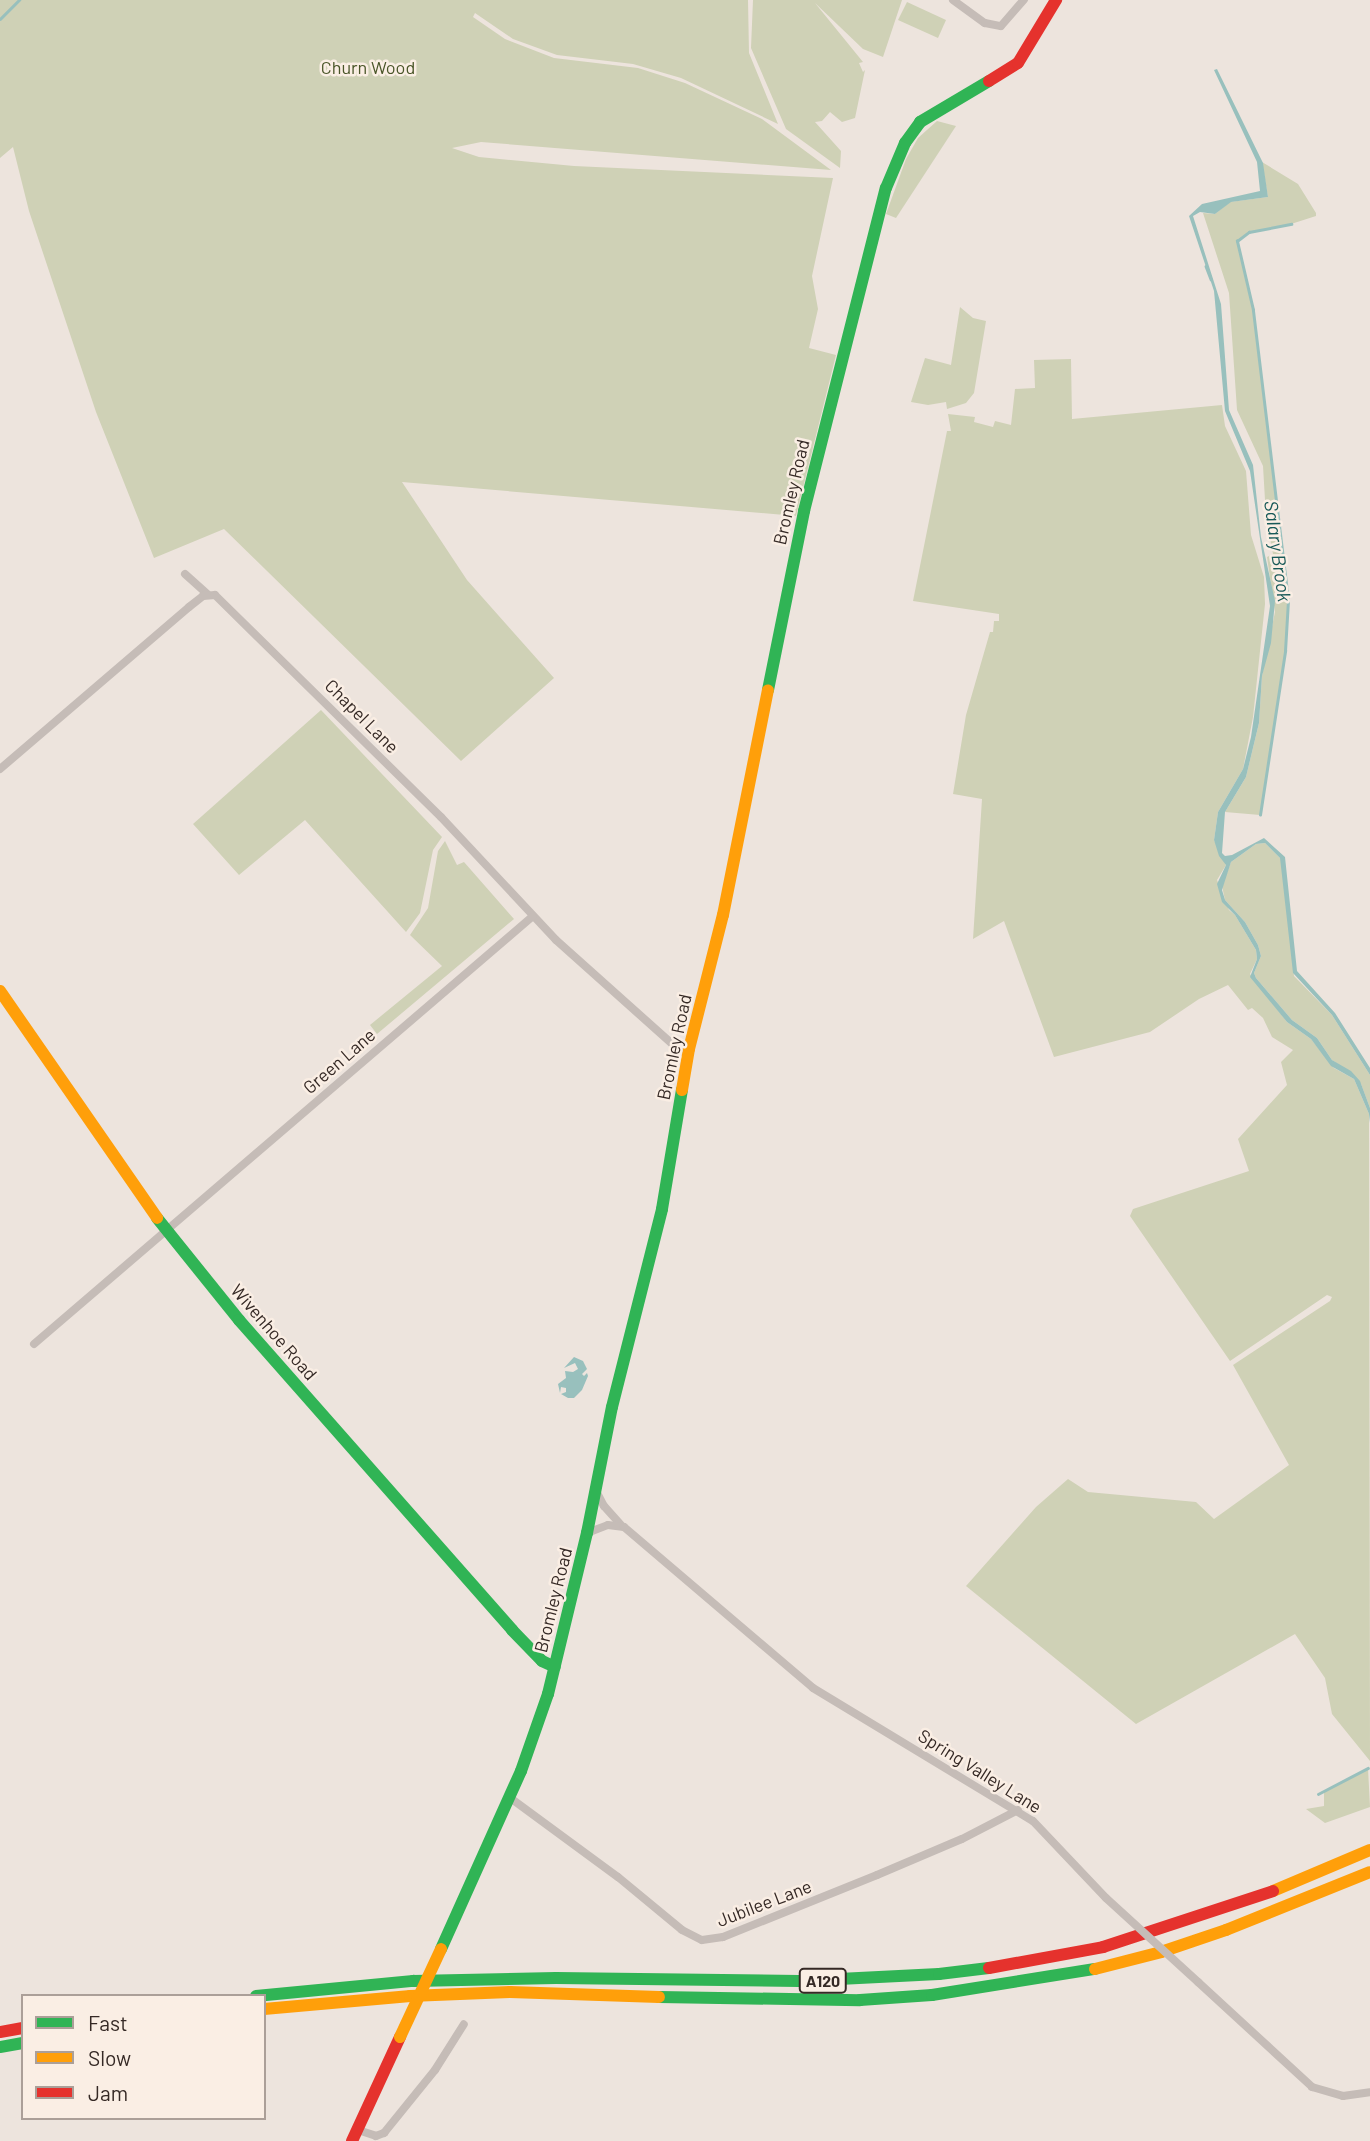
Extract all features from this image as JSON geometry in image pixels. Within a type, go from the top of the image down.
[{"type":"main road","name":"Bromley Road","points":[[355,2135],[509,1797],[536,1732],[555,1667],[587,1533],[612,1407],[660,1220],[689,1049],[723,915],[804,511],[886,187],[905,143],[920,122],[1017,63],[1056,0]]},
{"type":"main road","name":"Wivenhoe Road","points":[[0,991],[165,1230],[239,1320],[512,1630],[542,1661],[555,1667]]},
{"type":"main road","name":"A120","points":[[266,1995],[413,1981],[556,1978],[799,1981],[928,1975],[986,1968],[1103,1947],[1161,1930],[1272,1892],[1370,1850]]},
{"type":"main road","name":"A120","points":[[266,2009],[410,1996],[510,1992],[764,2000],[860,2000],[932,1995],[1072,1975],[1161,1952],[1227,1930],[1370,1871]]},
{"type":"main road","points":[[0,2032],[21,2028]]},
{"type":"main road","points":[[0,2047],[21,2043]]},
{"type":"street","points":[[953,0],[985,23],[1001,26],[1024,0]]},
{"type":"street","name":"Chapel Lane","points":[[185,574],[206,594],[223,600],[272,648],[441,817],[533,916],[602,983],[677,1048],[689,1049]]},
{"type":"street","points":[[0,769],[206,594]]},
{"type":"street","name":"Green Lane","points":[[34,1344],[533,916]]},
{"type":"street","name":"Spring Valley Lane","points":[[596,1490],[604,1506],[624,1527],[813,1688],[1018,1810],[1042,1829],[1106,1898],[1312,2087],[1343,2096],[1370,2092]]},
{"type":"street","points":[[587,1533],[608,1525],[624,1527]]},
{"type":"street","name":"Jubilee Lane","points":[[509,1797],[618,1877],[682,1930],[702,1940],[723,1937],[877,1875],[962,1839],[1018,1810]]},
{"type":"street","points":[[355,2135],[376,2136],[386,2131],[435,2070],[464,2024]]},
{"type":"green space","name":"Churn Wood","points":[[0,0],[748,0],[749,53],[778,124],[681,78],[633,64],[557,55],[513,39],[475,13],[473,17],[505,39],[554,58],[638,68],[685,83],[762,119],[831,170],[481,142],[452,148],[479,157],[574,166],[833,178],[812,276],[818,309],[809,348],[836,355],[796,516],[402,482],[467,580],[554,678],[461,761],[224,529],[154,558],[96,412],[29,211],[13,147],[0,158]]},
{"type":"green space","points":[[753,0],[902,0],[883,57],[863,49],[815,3],[863,62],[859,63],[863,72],[865,70],[855,118],[842,122],[830,112],[822,121],[815,122],[841,151],[840,168],[786,129],[751,48]]},
{"type":"green space","points":[[907,2],[946,20],[938,38],[898,20]]},
{"type":"green space","points":[[937,121],[956,126],[896,218],[886,214],[906,159],[918,138]]},
{"type":"green space","points":[[1262,162],[1298,184],[1316,216],[1249,232],[1237,242],[1253,310],[1288,600],[1285,651],[1260,815],[1225,812],[1246,777],[1259,723],[1262,676],[1275,612],[1267,557],[1273,554],[1266,517],[1263,466],[1237,410],[1229,293],[1203,213],[1215,214],[1230,202],[1268,197]]},
{"type":"green space","points":[[960,307],[973,318],[986,321],[974,393],[966,403],[947,409],[946,402],[928,405],[911,402],[925,358],[951,365]]},
{"type":"green space","points":[[1071,359],[1072,419],[1222,405],[1225,426],[1246,471],[1251,535],[1264,577],[1265,604],[1253,717],[1243,769],[1218,812],[1214,840],[1226,865],[1217,880],[1229,910],[1235,915],[1256,950],[1257,959],[1250,974],[1287,1022],[1311,1039],[1334,1068],[1354,1079],[1369,1114],[1370,1761],[1332,1714],[1325,1678],[1295,1634],[1136,1724],[966,1586],[1036,1507],[1068,1479],[1088,1492],[1196,1502],[1214,1519],[1289,1465],[1233,1365],[1330,1301],[1332,1297],[1327,1295],[1230,1361],[1130,1216],[1133,1209],[1249,1171],[1238,1139],[1287,1085],[1281,1062],[1293,1050],[1272,1037],[1263,1018],[1252,1008],[1248,1010],[1228,985],[1199,999],[1150,1032],[1054,1057],[1004,921],[973,939],[982,799],[953,794],[966,715],[990,632],[993,632],[994,621],[999,621],[999,614],[913,601],[947,431],[951,431],[948,414],[975,417],[974,422],[993,427],[995,421],[1011,425],[1015,389],[1035,388],[1034,360]]},
{"type":"green space","points":[[321,710],[442,837],[433,850],[420,913],[406,932],[305,820],[239,875],[193,824]]},
{"type":"green space","points":[[445,841],[457,865],[464,862],[514,919],[377,1034],[370,1025],[442,966],[410,935],[428,908],[438,851]]},
{"type":"green space","points":[[1265,843],[1282,860],[1294,976],[1332,1015],[1370,1075],[1370,1108],[1361,1084],[1354,1075],[1332,1060],[1317,1038],[1292,1020],[1256,978],[1254,973],[1261,956],[1258,945],[1245,922],[1225,900],[1222,886],[1231,862],[1256,844]]},
{"type":"green space","points":[[1368,1768],[1370,1807],[1325,1823],[1306,1809],[1324,1806],[1324,1791]]},
{"type":"water","points":[[1217,69],[1263,163],[1268,197],[1231,202],[1215,214],[1200,212],[1193,216],[1221,304],[1229,410],[1253,465],[1261,537],[1275,601],[1271,643],[1262,676],[1259,723],[1246,777],[1225,812],[1222,853],[1225,856],[1232,855],[1264,838],[1285,857],[1297,971],[1335,1013],[1370,1068],[1370,1075],[1332,1015],[1293,973],[1280,858],[1265,843],[1256,844],[1231,862],[1222,890],[1225,900],[1245,922],[1258,945],[1261,956],[1254,973],[1256,978],[1292,1020],[1317,1038],[1332,1060],[1351,1071],[1360,1081],[1370,1108],[1370,1123],[1369,1114],[1354,1079],[1331,1066],[1311,1039],[1287,1022],[1250,977],[1257,959],[1256,950],[1235,915],[1222,902],[1217,884],[1226,865],[1219,856],[1214,840],[1218,812],[1243,769],[1251,737],[1270,606],[1250,471],[1225,411],[1214,291],[1189,216],[1202,204],[1260,191],[1257,162],[1214,70]]},
{"type":"water","points":[[574,1357],[583,1361],[587,1369],[582,1374],[584,1376],[587,1373],[588,1376],[582,1390],[574,1398],[568,1398],[561,1394],[566,1392],[566,1388],[561,1387],[560,1393],[558,1384],[566,1378],[565,1371],[573,1372],[578,1369],[575,1363],[564,1368]]},
{"type":"waterway","points":[[0,19],[19,0]]},
{"type":"waterway","points":[[1260,815],[1285,651],[1288,600],[1253,310],[1237,241],[1249,232],[1291,224]]},
{"type":"waterway","name":"Salary Brook","points":[[1206,266],[1211,279]]},
{"type":"waterway","points":[[1318,1794],[1368,1768]]},
{"type":"traffic: fast","points":[[768,690],[804,511],[886,188],[905,143],[920,122],[989,81]]},
{"type":"traffic: fast","points":[[441,1949],[521,1771],[548,1694],[587,1533],[612,1407],[662,1209],[682,1090]]},
{"type":"traffic: fast","points":[[157,1218],[239,1320],[512,1630],[542,1661],[555,1667]]},
{"type":"traffic: fast","points":[[266,1995],[413,1981],[556,1978],[799,1981],[939,1974],[989,1968]]},
{"type":"traffic: fast","points":[[659,1997],[860,2000],[932,1995],[1095,1969]]},
{"type":"traffic: fast","points":[[0,2047],[21,2043]]},
{"type":"traffic: slow","points":[[682,1090],[689,1049],[723,915],[768,690]]},
{"type":"traffic: slow","points":[[0,991],[157,1218]]},
{"type":"traffic: slow","points":[[1273,1891],[1370,1850]]},
{"type":"traffic: slow","points":[[1095,1969],[1161,1952],[1226,1930],[1370,1872]]},
{"type":"traffic: slow","points":[[400,2037],[441,1949]]},
{"type":"traffic: slow","points":[[266,2009],[410,1996],[510,1992],[659,1997]]},
{"type":"traffic: jam","points":[[989,81],[1018,63],[1056,0]]},
{"type":"traffic: jam","points":[[989,1968],[1103,1947],[1273,1891]]},
{"type":"traffic: jam","points":[[0,2032],[21,2028]]},
{"type":"traffic: jam","points":[[352,2141],[400,2037]]}]
